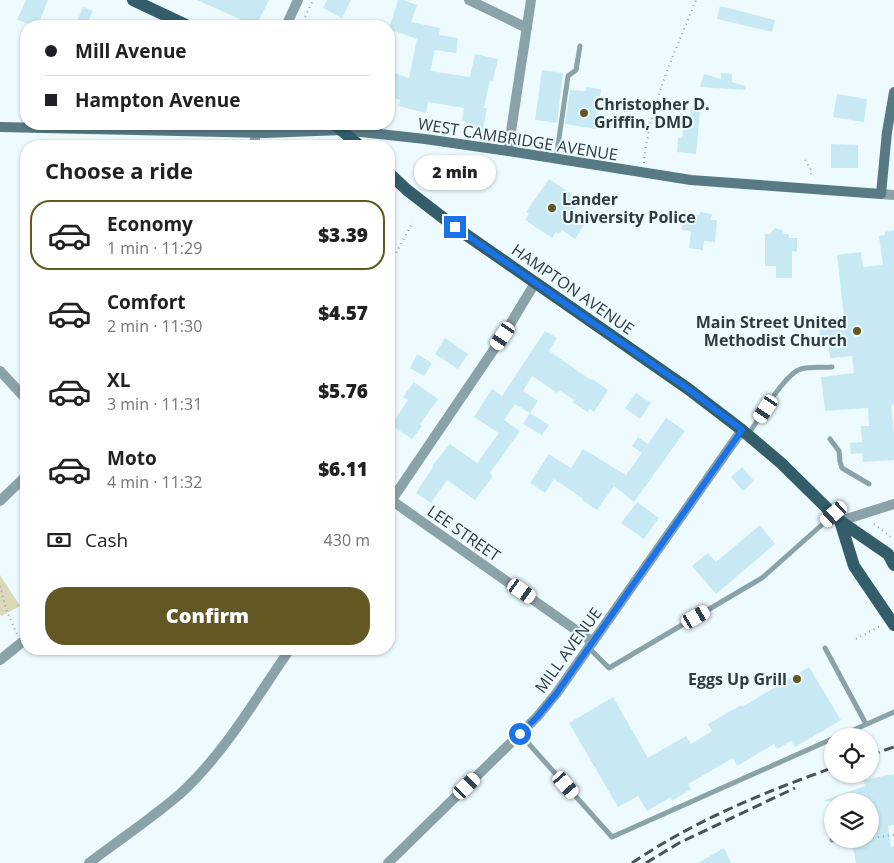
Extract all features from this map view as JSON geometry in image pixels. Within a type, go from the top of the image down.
[{"type":"main road","points":[[132,0],[175,20]]},
{"type":"main road","points":[[881,194],[887,132],[894,92]]},
{"type":"main road","name":"WEST CAMBRIDGE AVENUE","points":[[0,127],[20,127]]},
{"type":"main road","name":"WEST CAMBRIDGE AVENUE","points":[[154,130],[256,132],[289,130]]},
{"type":"main road","points":[[341,130],[353,140]]},
{"type":"main road","name":"WEST CAMBRIDGE AVENUE","points":[[360,130],[713,183],[881,194]]},
{"type":"main road","name":"HAMPTON AVENUE","points":[[395,178],[455,227],[687,388],[745,432],[781,463],[837,518],[888,554],[894,565]]},
{"type":"main road","points":[[837,518],[854,566],[894,625]]},
{"type":"street","points":[[289,20],[298,0]]},
{"type":"street","points":[[468,0],[527,28]]},
{"type":"street","points":[[508,151],[531,0]]},
{"type":"street","points":[[255,140],[256,132]]},
{"type":"street","points":[[881,194],[894,195]]},
{"type":"street","points":[[395,495],[503,336],[535,283]]},
{"type":"street","points":[[0,371],[20,393]]},
{"type":"street","name":"MILL AVENUE","points":[[388,863],[537,717],[556,694],[745,432]]},
{"type":"street","points":[[0,501],[20,482]]},
{"type":"street","points":[[837,518],[894,504]]},
{"type":"street","name":"LEE STREET","points":[[395,506],[591,645]]},
{"type":"street","points":[[0,660],[20,644]]},
{"type":"street","points":[[89,863],[163,808],[197,776],[232,734],[286,655]]},
{"type":"lane","points":[[556,159],[568,76],[576,70],[580,46]]},
{"type":"lane","points":[[745,432],[794,372],[800,369],[832,367]]},
{"type":"lane","points":[[830,439],[839,451],[842,468],[869,484]]},
{"type":"lane","points":[[591,645],[609,668],[762,578],[837,518]]},
{"type":"lane","points":[[825,648],[866,724]]},
{"type":"lane","points":[[857,728],[894,712]]},
{"type":"lane","points":[[520,734],[612,837],[824,744]]},
{"type":"path","points":[[304,20],[313,0]]},
{"type":"path","points":[[644,163],[649,125],[668,68],[696,0]]},
{"type":"path","points":[[805,160],[811,170],[811,180]]},
{"type":"path","points":[[395,255],[413,222]]},
{"type":"path","points":[[874,524],[892,538]]},
{"type":"path","points":[[0,586],[6,609],[20,634]]},
{"type":"path","points":[[856,639],[880,626]]},
{"type":"path","points":[[879,837],[894,835]]},
{"type":"shaded area","points":[[0,575],[20,606],[1,616],[0,614]]},
{"type":"building","points":[[26,0],[48,0],[40,20],[17,20]]},
{"type":"building","points":[[197,0],[269,0],[259,20],[242,20]]},
{"type":"building","points":[[327,0],[351,0],[342,18],[323,8]]},
{"type":"building","points":[[398,0],[403,0],[417,5],[411,22],[440,28],[439,35],[458,38],[456,53],[435,50],[430,71],[470,77],[475,54],[498,59],[493,81],[490,80],[484,108],[487,108],[483,129],[465,126],[466,122],[462,121],[464,108],[428,102],[426,113],[398,106],[400,100],[395,98],[395,73],[409,78],[417,39],[395,31],[395,20],[392,20]]},
{"type":"building","points":[[720,6],[775,20],[772,32],[717,19]]},
{"type":"building","points":[[83,7],[93,11],[89,20],[78,20]]},
{"type":"building","points":[[542,70],[563,73],[557,123],[535,120]]},
{"type":"building","points":[[721,73],[732,74],[732,82],[746,86],[745,90],[700,87],[704,74],[721,79]]},
{"type":"building","name":"Christopher D. Griffin, DMD","points":[[586,87],[601,89],[596,129],[565,124],[570,90],[586,91]]},
{"type":"building","points":[[837,94],[867,99],[864,122],[833,117]]},
{"type":"building","points":[[691,110],[700,111],[696,154],[677,152],[678,138],[682,138],[685,116],[690,116]]},
{"type":"building","points":[[831,144],[858,145],[858,168],[831,168]]},
{"type":"building","name":"Lander University Police","points":[[549,179],[572,194],[569,198],[578,204],[571,214],[585,224],[575,239],[562,230],[559,234],[556,232],[552,238],[525,220],[529,214],[526,212]]},
{"type":"building","points":[[700,212],[712,214],[711,220],[717,220],[715,242],[704,241],[703,250],[689,248],[691,231],[682,230],[683,218],[690,219],[690,214],[700,215]]},
{"type":"building","points":[[775,228],[782,230],[784,234],[789,234],[789,238],[797,238],[797,252],[792,251],[792,278],[776,278],[776,266],[765,266],[765,234],[770,234]]},
{"type":"building","name":"Main Street United Methodist Church","points":[[894,230],[894,405],[891,405],[894,460],[863,462],[862,453],[851,454],[850,443],[862,442],[861,426],[869,426],[868,408],[825,411],[821,377],[854,373],[852,356],[830,358],[828,342],[821,343],[818,320],[844,317],[837,255],[861,252],[863,267],[883,265],[879,236]]},
{"type":"building","points":[[545,331],[557,338],[549,351],[608,390],[594,412],[590,409],[588,412],[572,402],[574,400],[559,390],[557,393],[532,376],[523,391],[538,401],[530,413],[515,404],[504,420],[520,431],[490,473],[493,476],[475,500],[447,480],[431,503],[416,493],[432,466],[450,444],[477,463],[499,433],[474,417],[492,389],[502,396]]},
{"type":"building","points":[[445,338],[468,354],[458,369],[435,354]]},
{"type":"building","points":[[417,354],[432,363],[424,376],[410,368]]},
{"type":"building","points":[[414,382],[438,399],[412,439],[395,428],[395,419],[408,400],[403,397]]},
{"type":"building","points":[[636,393],[651,403],[640,419],[625,408]]},
{"type":"building","points":[[530,413],[549,425],[542,435],[523,424]]},
{"type":"building","points":[[666,418],[685,431],[634,502],[614,486],[597,510],[554,479],[545,493],[530,483],[549,454],[571,468],[583,449],[626,475],[642,453],[632,446],[638,437],[648,444]]},
{"type":"building","points":[[742,467],[754,481],[743,491],[731,477]]},
{"type":"building","points":[[637,502],[659,518],[644,539],[621,523]]},
{"type":"building","points":[[760,525],[775,544],[716,594],[692,566],[708,553],[716,562]]},
{"type":"building","points":[[809,667],[841,720],[824,728],[824,730],[795,747],[791,741],[777,749],[774,744],[737,766],[733,758],[688,784],[691,789],[672,801],[671,797],[647,811],[638,796],[618,807],[569,723],[613,697],[648,758],[686,736],[691,744],[712,731],[708,724],[741,705],[742,707]]},
{"type":"building","points":[[894,774],[894,825],[888,826],[891,847],[894,846],[894,863],[856,863],[853,848],[879,848],[879,793],[845,793],[865,786],[864,783],[879,783],[879,777]]},
{"type":"building","points":[[724,848],[731,863],[698,863]]},
{"type":"railway","points":[[879,752],[894,747]]},
{"type":"railway","points":[[632,863],[680,834],[729,809],[824,771]]},
{"type":"railway","points":[[646,863],[679,843],[795,788]]},
{"type":"place","name":"Christopher D. Griffin, DMD","points":[[584,113]]},
{"type":"place","name":"Lander University Police","points":[[552,208]]},
{"type":"place","name":"Main Street United Methodist Church","points":[[857,331]]},
{"type":"place","name":"Eggs Up Grill","points":[[797,679]]},
{"type":"route","points":[[455,227],[687,388],[742,430],[556,694],[520,734]]}]
